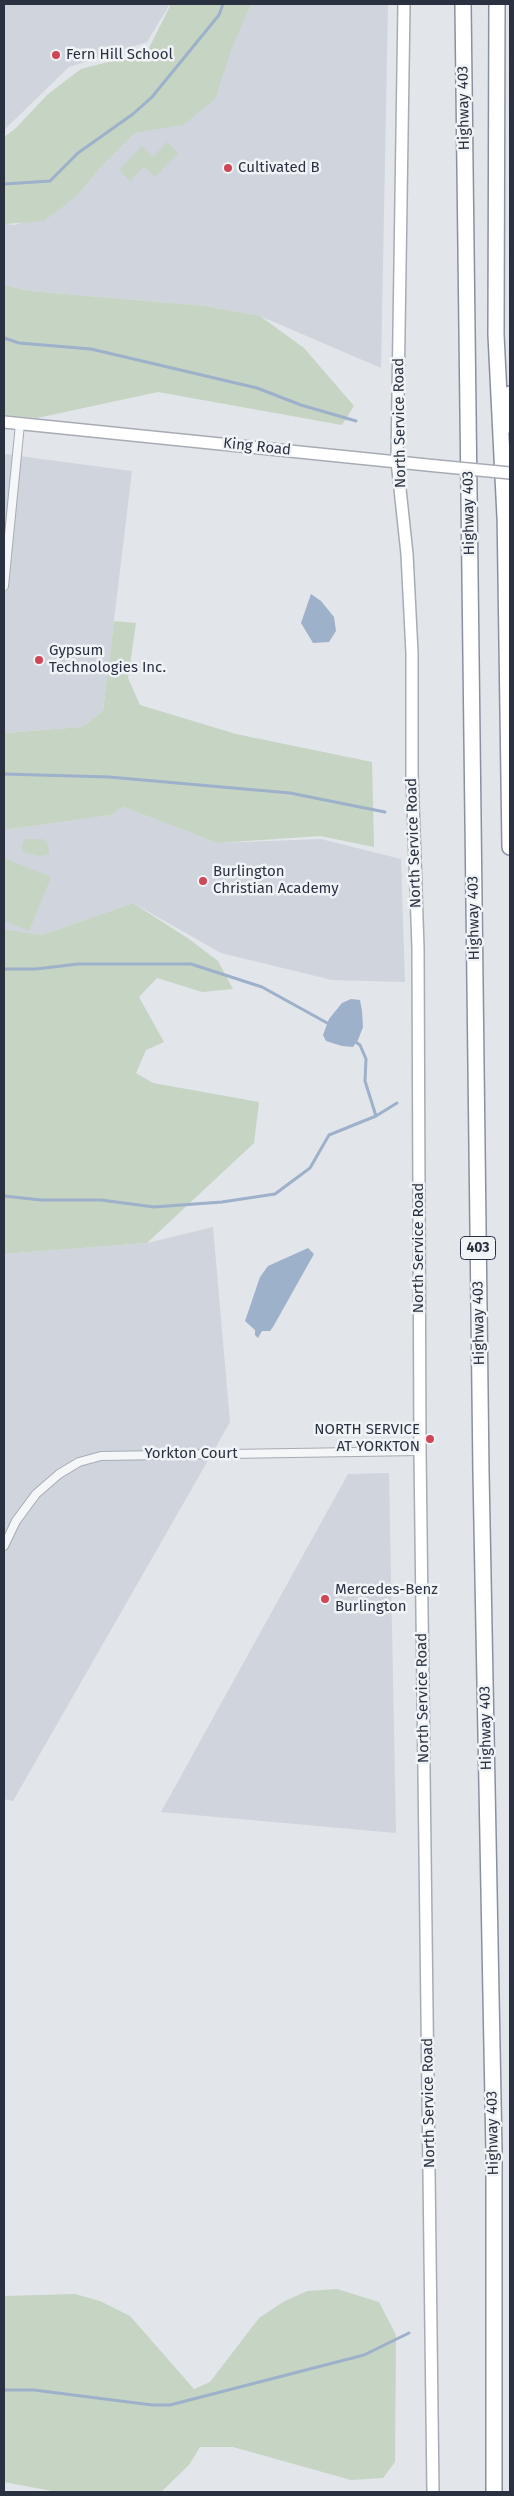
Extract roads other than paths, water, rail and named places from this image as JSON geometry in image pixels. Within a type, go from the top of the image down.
[{"type":"highway","name":"Highway 403","points":[[462,4],[481,1472],[494,2142],[494,2492]]},
{"type":"highway","points":[[497,4],[496,335],[505,516],[510,847]]},
{"type":"highway","points":[[505,516],[510,394]]},
{"type":"street","name":"North Service Road","points":[[404,4],[398,461],[407,554],[412,653],[412,773],[418,958],[420,1451],[433,2492]]},
{"type":"street","name":"King Road","points":[[4,422],[510,473]]},
{"type":"street","points":[[4,586],[20,424]]},
{"type":"street","name":"Yorkton Court","points":[[4,1546],[16,1521],[36,1494],[58,1474],[79,1462],[101,1456],[420,1451]]},
{"type":"water","points":[[311,594],[321,601],[334,617],[336,631],[329,642],[313,643],[301,623]]},
{"type":"water","points":[[351,999],[360,1000],[362,1011],[363,1027],[358,1040],[353,1047],[326,1041],[323,1035],[329,1019],[342,1003]]},
{"type":"water","points":[[308,1248],[314,1254],[273,1327],[270,1331],[262,1331],[258,1338],[255,1335],[255,1330],[245,1321],[260,1277],[268,1266]]},
{"type":"waterway","points":[[4,184],[50,181],[78,153],[133,114],[152,97],[219,15],[223,4]]},
{"type":"waterway","points":[[4,338],[19,343],[91,349],[257,388],[301,405],[356,421]]},
{"type":"waterway","points":[[4,774],[109,777],[290,793],[385,812]]},
{"type":"waterway","points":[[4,969],[36,969],[78,964],[191,964],[262,987],[329,1024]]},
{"type":"waterway","points":[[353,1040],[360,1045],[366,1059],[365,1081],[376,1116]]},
{"type":"waterway","points":[[4,1196],[41,1200],[101,1200],[154,1207],[222,1202],[275,1194],[310,1168],[329,1135],[376,1116],[397,1103]]},
{"type":"waterway","points":[[4,2390],[34,2390],[152,2405],[170,2405],[364,2355],[409,2333]]},
{"type":"place","name":"Fern Hill School","points":[[56,55]]},
{"type":"place","name":"Cultivated B","points":[[228,168]]},
{"type":"place","name":"Gypsum Technologies Inc.","points":[[39,660]]},
{"type":"place","name":"Burlington Christian Academy","points":[[203,881]]},
{"type":"place","name":"NORTH SERVICE AT YORKTON","points":[[430,1439]]},
{"type":"place","name":"Mercedes-Benz Burlington","points":[[325,1599]]}]
